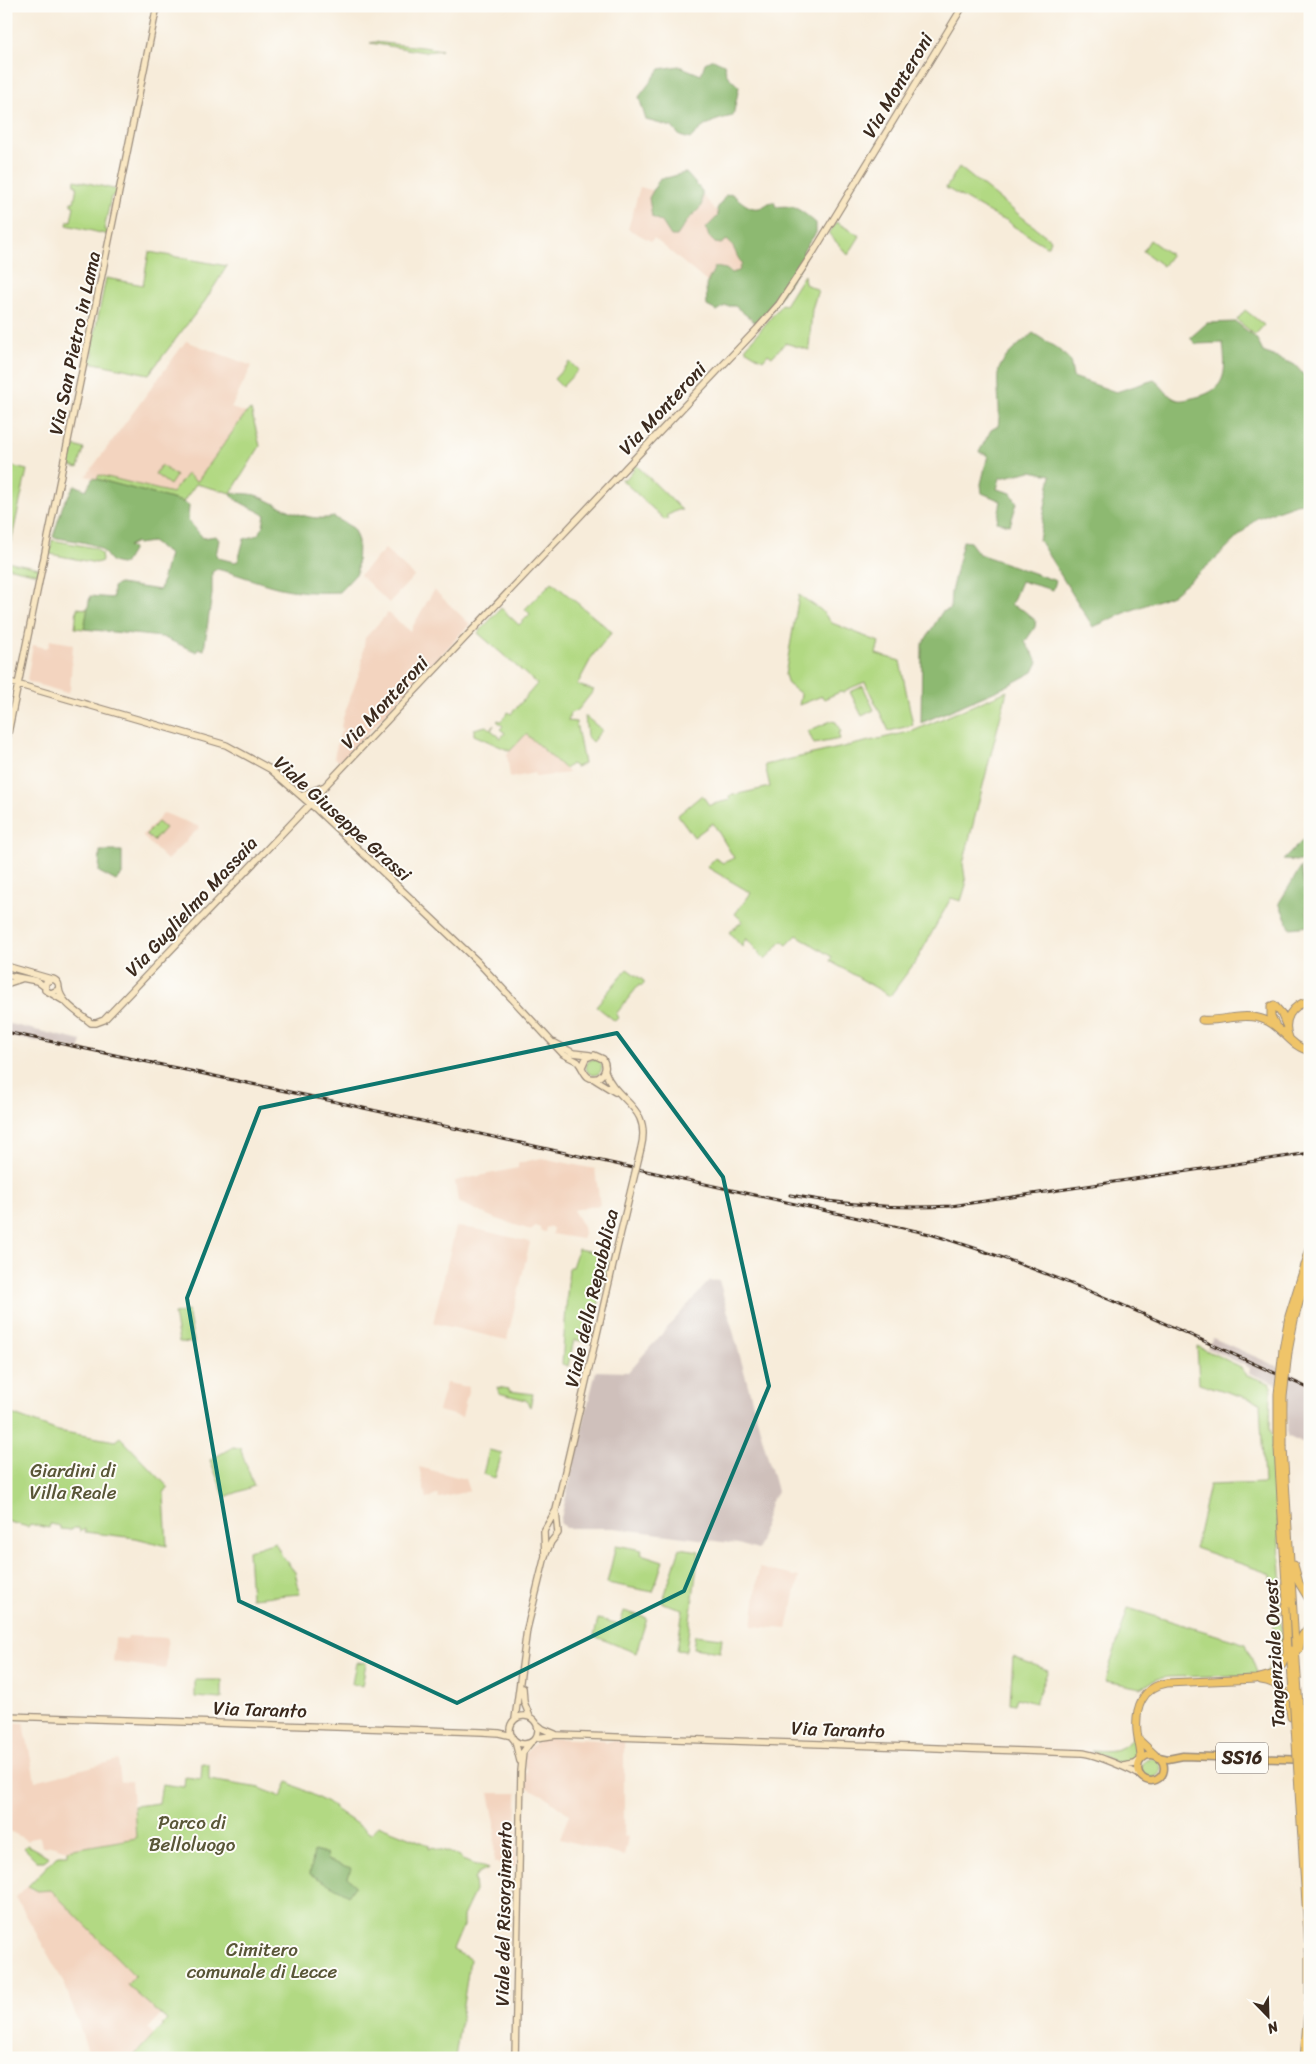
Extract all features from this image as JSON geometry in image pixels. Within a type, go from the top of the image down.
[{"type":"highway","points":[[1283,1028],[1293,1009],[1310,1001]]},
{"type":"highway","points":[[1283,1028],[1281,1014],[1273,1006],[1271,1016],[1283,1028],[1290,1041],[1301,1049],[1310,1051]]},
{"type":"highway","points":[[1202,1020],[1253,1016],[1283,1028]]},
{"type":"highway","name":"Tangenziale Ovest","points":[[1310,1249],[1289,1316],[1278,1394],[1287,1600],[1299,1711],[1310,1881]]},
{"type":"highway","name":"Tangenziale Ovest","points":[[1285,1351],[1310,1265]]},
{"type":"highway","name":"Tangenziale Ovest","points":[[1281,1448],[1286,1494],[1296,1677],[1296,1753],[1309,1952],[1309,1997],[1303,2058]]},
{"type":"highway","points":[[1286,1494],[1289,1499],[1296,1575],[1303,1592],[1310,1601]]},
{"type":"highway","points":[[1140,1760],[1137,1721],[1140,1701],[1149,1689],[1155,1685],[1175,1682],[1256,1679],[1274,1674],[1285,1660],[1287,1644],[1285,1607],[1287,1600]]},
{"type":"highway","points":[[1296,1677],[1300,1640],[1310,1626]]},
{"type":"highway","points":[[1256,1679],[1276,1684],[1288,1698],[1296,1753]]},
{"type":"highway","points":[[1139,1740],[1157,1756]]},
{"type":"main road","name":"Via San Pietro in Lama","points":[[6,743],[157,6]]},
{"type":"main road","name":"Via Monteroni","points":[[310,804],[779,304],[814,251],[963,6]]},
{"type":"main road","name":"Viale Giuseppe Grassi","points":[[6,681],[226,746],[270,769],[310,804],[478,962],[563,1054],[582,1067],[585,1076],[594,1079]]},
{"type":"main road","name":"Via Monteroni","points":[[301,796],[325,786]]},
{"type":"main road","name":"Via Guglielmo Massaia","points":[[66,1002],[91,1023],[104,1020],[310,804]]},
{"type":"main road","points":[[8,967],[57,981],[60,994],[66,1002],[47,992],[37,981],[7,979],[8,967]]},
{"type":"main road","points":[[45,988],[46,982],[51,979]]},
{"type":"main road","points":[[51,993],[59,988]]},
{"type":"main road","name":"Viale Giuseppe Grassi","points":[[552,1042],[573,1053],[598,1056],[603,1059],[606,1067],[605,1072]]},
{"type":"main road","points":[[582,1067],[586,1058],[590,1056]]},
{"type":"main road","points":[[594,1079],[602,1076],[605,1072]]},
{"type":"main road","name":"Viale della Repubblica","points":[[515,1719],[522,1678],[527,1628],[545,1556],[553,1538],[558,1534],[556,1510],[641,1148],[642,1126],[636,1111],[611,1085],[605,1072]]},
{"type":"main road","name":"Viale della Repubblica","points":[[594,1079],[625,1098]]},
{"type":"main road","name":"Viale della Repubblica","points":[[545,1556],[544,1528],[548,1525],[556,1510]]},
{"type":"main road","points":[[548,1525],[556,1527]]},
{"type":"main road","points":[[545,1536],[553,1538]]},
{"type":"main road","name":"Viale della Repubblica","points":[[522,1678],[524,1702],[530,1717]]},
{"type":"main road","name":"Via Taranto","points":[[6,1716],[483,1732],[499,1733],[514,1739]]},
{"type":"main road","points":[[524,1716],[530,1717],[537,1724],[538,1732],[536,1738],[530,1743],[523,1744],[514,1739],[510,1729],[515,1719],[524,1716]]},
{"type":"main road","name":"Via Taranto","points":[[537,1724],[543,1729],[557,1734]]},
{"type":"main road","name":"Via Taranto","points":[[536,1738],[557,1734],[1072,1752],[1091,1754],[1132,1770],[1148,1781],[1155,1781],[1162,1776],[1165,1768],[1173,1761],[1193,1756]]},
{"type":"main road","name":"Viale del Risorgimento","points":[[514,1739],[521,1770]]},
{"type":"main road","name":"Viale del Risorgimento","points":[[515,2058],[521,1770],[523,1752],[530,1743]]},
{"type":"main road","name":"Via Taranto","points":[[1116,1765],[1130,1766],[1147,1755],[1168,1759],[1193,1756],[1310,1760]]},
{"type":"main road","points":[[1157,1756],[1163,1761],[1165,1768]]},
{"type":"main road","points":[[1140,1760],[1138,1768],[1141,1776]]},
{"type":"highlighted area","points":[[617,1033],[723,1177],[769,1386],[684,1591],[457,1703],[239,1601],[187,1298],[260,1108]]},
{"type":"shaded area","points":[[693,184],[719,214],[778,268],[774,306],[757,324],[654,238],[651,241],[628,229],[640,187],[672,196]]},
{"type":"shaded area","points":[[186,341],[252,366],[231,408],[246,413],[183,502],[86,476]]},
{"type":"shaded area","points":[[385,549],[414,576],[389,603],[360,575]]},
{"type":"shaded area","points":[[434,590],[470,624],[340,762],[334,757],[340,733],[343,729],[341,727],[343,718],[361,668],[365,638],[388,613],[410,631]]},
{"type":"shaded area","points":[[50,640],[73,644],[70,690],[67,693],[27,680],[33,645],[46,648],[49,646]]},
{"type":"shaded area","points":[[526,734],[569,773],[536,777],[534,773],[510,778],[507,754]]},
{"type":"shaded area","points":[[164,813],[200,827],[167,860],[142,836]]},
{"type":"shaded area","points":[[6,1023],[82,1041],[79,1050],[50,1043],[6,1037]]},
{"type":"shaded area","points":[[542,1158],[595,1169],[600,1205],[573,1210],[583,1227],[582,1239],[552,1234],[553,1228],[546,1227],[545,1232],[535,1226],[531,1230],[494,1218],[458,1202],[455,1181],[518,1168],[518,1163]]},
{"type":"shaded area","points":[[456,1227],[476,1229],[530,1242],[507,1340],[433,1323]]},
{"type":"shaded area","points":[[719,1280],[777,1491],[770,1503],[758,1550],[738,1544],[614,1528],[565,1528],[560,1522],[596,1371],[628,1372],[709,1281]]},
{"type":"shaded area","points":[[1213,1338],[1310,1381],[1310,1433],[1304,1444],[1287,1436],[1288,1389],[1249,1373],[1250,1368],[1207,1348]]},
{"type":"shaded area","points":[[446,1383],[469,1387],[462,1417],[438,1411]]},
{"type":"shaded area","points":[[419,1467],[465,1479],[469,1491],[439,1498],[438,1494],[426,1498]]},
{"type":"shaded area","points":[[759,1568],[799,1577],[787,1629],[752,1626]]},
{"type":"shaded area","points":[[128,1636],[168,1638],[166,1669],[113,1662],[115,1638],[127,1639]]},
{"type":"shaded area","points":[[6,1722],[24,1723],[35,1781],[118,1760],[121,1782],[131,1781],[136,1838],[68,1850],[52,1845],[42,1847],[40,1837],[29,1839],[28,1841],[8,1830],[6,1828]]},
{"type":"shaded area","points":[[543,1738],[603,1740],[606,1743],[610,1741],[624,1741],[624,1836],[628,1837],[624,1856],[560,1839],[569,1814],[543,1795],[524,1786],[524,1775],[527,1769],[524,1767],[524,1755]]},
{"type":"shaded area","points":[[489,1793],[517,1793],[516,1866],[512,1867],[494,1862],[495,1823]]},
{"type":"shaded area","points":[[28,1886],[32,1890],[51,1890],[135,1976],[127,1985],[161,2015],[148,2029],[154,2034],[132,2058],[90,2058],[65,1985],[16,1897]]},
{"type":"green space","points":[[370,43],[442,50],[425,52]]},
{"type":"green space","points":[[713,59],[724,64],[727,75],[739,87],[733,116],[709,123],[690,139],[680,136],[672,127],[646,120],[639,97],[660,69],[679,66],[701,75],[705,63]]},
{"type":"green space","points":[[959,167],[1051,240],[1049,246],[1013,226],[1007,220],[1001,219],[946,188]]},
{"type":"green space","points":[[686,173],[702,191],[702,206],[687,221],[677,236],[671,236],[662,222],[652,217],[649,198],[660,178]]},
{"type":"green space","points":[[75,180],[118,190],[118,193],[111,197],[104,230],[110,231],[109,235],[67,225],[68,221],[71,221],[74,206],[71,205],[71,202],[74,202],[77,186],[74,185]]},
{"type":"green space","points":[[732,194],[746,205],[754,208],[774,202],[776,207],[793,208],[802,212],[816,223],[816,233],[803,251],[804,260],[774,306],[757,324],[735,306],[725,306],[717,311],[707,306],[706,285],[715,267],[726,269],[731,273],[739,271],[742,263],[727,240],[721,244],[715,243],[709,237],[706,228],[718,216],[717,209],[726,195]]},
{"type":"green space","points":[[836,222],[860,236],[848,255],[829,234]]},
{"type":"green space","points":[[1150,240],[1171,255],[1163,266],[1143,251]]},
{"type":"green space","points":[[149,252],[227,266],[205,301],[149,374],[89,362],[94,353],[91,351],[106,278],[143,285]]},
{"type":"green space","points":[[804,275],[805,284],[818,290],[812,309],[809,350],[785,343],[772,357],[768,354],[763,360],[745,349],[782,304],[785,305]]},
{"type":"green space","points":[[1245,310],[1264,325],[1255,335],[1237,320]]},
{"type":"green space","points":[[1236,322],[1256,338],[1263,352],[1295,365],[1310,382],[1310,502],[1296,504],[1257,518],[1212,562],[1172,595],[1093,627],[1039,540],[1051,475],[1031,471],[1000,478],[997,489],[1011,493],[1017,503],[1010,525],[997,522],[1001,501],[982,493],[981,484],[988,455],[979,452],[991,430],[998,426],[998,372],[1000,367],[1010,353],[1033,333],[1058,349],[1070,360],[1073,377],[1116,392],[1154,380],[1174,399],[1185,400],[1215,389],[1223,377],[1225,362],[1223,343],[1196,344],[1190,338],[1207,323]]},
{"type":"green space","points":[[570,362],[578,370],[562,387],[554,379]]},
{"type":"green space","points":[[251,410],[260,446],[231,493],[196,484],[183,502],[97,479],[99,475],[172,493],[187,474],[197,482],[246,413]]},
{"type":"green space","points":[[75,446],[84,449],[78,468],[68,465]]},
{"type":"green space","points":[[6,461],[10,466],[27,470],[8,556],[6,556],[6,537],[9,537],[10,533],[6,533]]},
{"type":"green space","points":[[161,465],[176,476],[170,485],[155,474]]},
{"type":"green space","points":[[634,465],[682,510],[666,516],[668,518],[665,520],[621,479],[626,479],[634,469],[632,467]]},
{"type":"green space","points":[[93,478],[189,505],[188,520],[203,538],[216,536],[219,540],[216,555],[218,558],[234,562],[238,561],[244,539],[260,532],[265,515],[238,501],[231,495],[234,493],[255,495],[304,516],[314,518],[334,517],[353,528],[358,541],[357,573],[339,592],[313,592],[295,591],[278,587],[217,569],[212,572],[212,594],[204,650],[198,648],[197,652],[162,637],[84,629],[90,596],[113,598],[113,587],[119,584],[160,590],[169,554],[152,542],[137,544],[136,542],[128,546],[133,549],[124,564],[118,564],[111,561],[95,546],[53,537],[63,505],[75,485],[86,490]]},
{"type":"green space","points":[[52,540],[95,548],[101,553],[102,561],[96,563],[50,554]]},
{"type":"green space","points":[[963,541],[970,542],[979,554],[1056,581],[1053,590],[1021,581],[1011,605],[1023,610],[1036,621],[1035,627],[1025,642],[1038,662],[1033,672],[1005,687],[921,723],[922,645],[942,612],[950,609],[951,592]]},
{"type":"green space","points":[[6,561],[39,568],[38,574],[6,567]]},
{"type":"green space","points":[[552,582],[612,632],[593,655],[577,685],[594,690],[578,710],[570,713],[568,721],[576,722],[584,764],[576,767],[571,764],[565,769],[526,734],[510,751],[474,735],[474,729],[486,726],[490,729],[494,725],[491,730],[501,738],[505,733],[500,729],[503,726],[497,721],[501,721],[508,712],[511,714],[537,684],[478,633],[501,608],[519,625],[530,614],[525,609]]},
{"type":"green space","points":[[799,595],[821,610],[832,623],[879,642],[876,654],[900,661],[913,725],[889,731],[865,682],[846,690],[844,693],[840,692],[824,699],[822,696],[799,705],[801,694],[788,684],[785,675]]},
{"type":"green space","points":[[77,608],[88,609],[84,629],[75,628]]},
{"type":"green space","points":[[863,686],[874,710],[862,716],[850,692]]},
{"type":"green space","points":[[1007,691],[963,864],[966,885],[961,901],[951,898],[918,958],[890,996],[830,961],[832,957],[797,935],[787,945],[782,941],[765,960],[746,938],[742,947],[729,932],[743,921],[735,914],[751,893],[707,867],[715,858],[723,863],[734,858],[713,823],[694,837],[678,815],[702,795],[709,805],[730,800],[729,796],[770,787],[765,765],[913,731]]},
{"type":"green space","points":[[585,716],[602,730],[592,742],[587,737]]},
{"type":"green space","points":[[831,721],[836,722],[841,732],[838,733],[840,739],[814,744],[808,731]]},
{"type":"green space","points":[[158,822],[165,828],[153,841],[146,834]]},
{"type":"green space","points":[[1310,833],[1310,862],[1283,860]]},
{"type":"green space","points":[[100,851],[122,851],[122,875],[116,881],[99,872]]},
{"type":"green space","points":[[1301,867],[1309,926],[1290,928],[1279,903]]},
{"type":"green space","points":[[627,969],[644,981],[644,984],[642,986],[639,985],[616,1014],[619,1017],[615,1021],[596,1006]]},
{"type":"green space","points":[[591,1059],[597,1059],[602,1064],[600,1073],[591,1075],[586,1070],[586,1064]]},
{"type":"green space","points":[[578,1249],[604,1254],[609,1262],[589,1342],[574,1340],[568,1366],[562,1364],[569,1267],[572,1267]]},
{"type":"green space","points":[[188,1311],[194,1343],[179,1342],[174,1314]]},
{"type":"green space","points":[[1197,1346],[1239,1366],[1247,1375],[1269,1383],[1271,1386],[1270,1429],[1274,1439],[1273,1451],[1282,1588],[1280,1605],[1283,1651],[1279,1665],[1266,1674],[1274,1654],[1271,1574],[1195,1548],[1209,1485],[1264,1483],[1260,1402],[1199,1383]]},
{"type":"green space","points":[[497,1387],[509,1389],[509,1391],[533,1394],[530,1407],[526,1400],[499,1393]]},
{"type":"green space","name":"Giardini di Villa Reale","points":[[6,1412],[58,1431],[115,1441],[120,1437],[169,1488],[164,1492],[167,1546],[136,1538],[85,1532],[85,1529],[80,1532],[79,1528],[73,1528],[72,1530],[60,1529],[60,1526],[50,1524],[49,1528],[30,1524],[28,1527],[6,1521]]},
{"type":"green space","points":[[233,1447],[240,1448],[254,1486],[225,1497],[210,1460]]},
{"type":"green space","points":[[489,1450],[502,1453],[495,1478],[483,1474]]},
{"type":"green space","points":[[275,1542],[282,1556],[295,1572],[300,1594],[251,1598],[248,1551]]},
{"type":"green space","points":[[616,1545],[642,1550],[641,1554],[663,1561],[653,1592],[607,1583]]},
{"type":"green space","points":[[680,1548],[699,1551],[686,1651],[677,1650],[683,1609],[662,1603]]},
{"type":"green space","points":[[1128,1608],[1246,1644],[1258,1675],[1168,1677],[1157,1679],[1141,1688],[1105,1681]]},
{"type":"green space","points":[[624,1611],[647,1618],[636,1653],[594,1636],[598,1619],[620,1624]]},
{"type":"green space","points":[[695,1635],[722,1638],[720,1652],[693,1648]]},
{"type":"green space","points":[[1013,1657],[1048,1670],[1035,1703],[1017,1698],[1015,1704],[1010,1703]]},
{"type":"green space","points":[[356,1662],[366,1663],[362,1686],[352,1684]]},
{"type":"green space","points":[[195,1680],[222,1680],[222,1699],[195,1697]]},
{"type":"green space","points":[[1133,1734],[1138,1755],[1133,1762],[1127,1765],[1115,1762],[1091,1750],[1116,1750],[1126,1745]]},
{"type":"green space","points":[[1147,1758],[1155,1758],[1161,1764],[1161,1772],[1155,1778],[1147,1778],[1141,1772],[1141,1764]]},
{"type":"green space","name":"Cimitero comunale di Lecce","points":[[202,1763],[209,1764],[209,1780],[260,1788],[281,1797],[288,1782],[335,1807],[335,1809],[371,1834],[378,1825],[429,1845],[429,1849],[433,1847],[460,1856],[462,1860],[488,1869],[478,1874],[474,1879],[475,1891],[463,1916],[463,1926],[453,1950],[470,1959],[455,2058],[132,2058],[167,2020],[127,1985],[135,1976],[51,1890],[38,1891],[28,1886],[58,1855],[68,1855],[68,1850],[136,1838],[134,1806],[159,1803],[162,1784],[184,1787],[185,1777],[201,1779]]},
{"type":"green space","points":[[27,1845],[49,1857],[44,1861],[37,1861],[24,1848]]},
{"type":"green space","points":[[314,1851],[326,1854],[327,1860],[351,1868],[348,1877],[355,1886],[349,1895],[310,1874]]},
{"type":"railway","points":[[6,1032],[323,1099],[930,1234],[1075,1285],[1310,1389]]},
{"type":"railway","points":[[790,1195],[870,1205],[910,1207],[951,1206],[1310,1153]]},
{"type":"park label","name":"Parco di Belloluogo","points":[[192,1833]]}]
